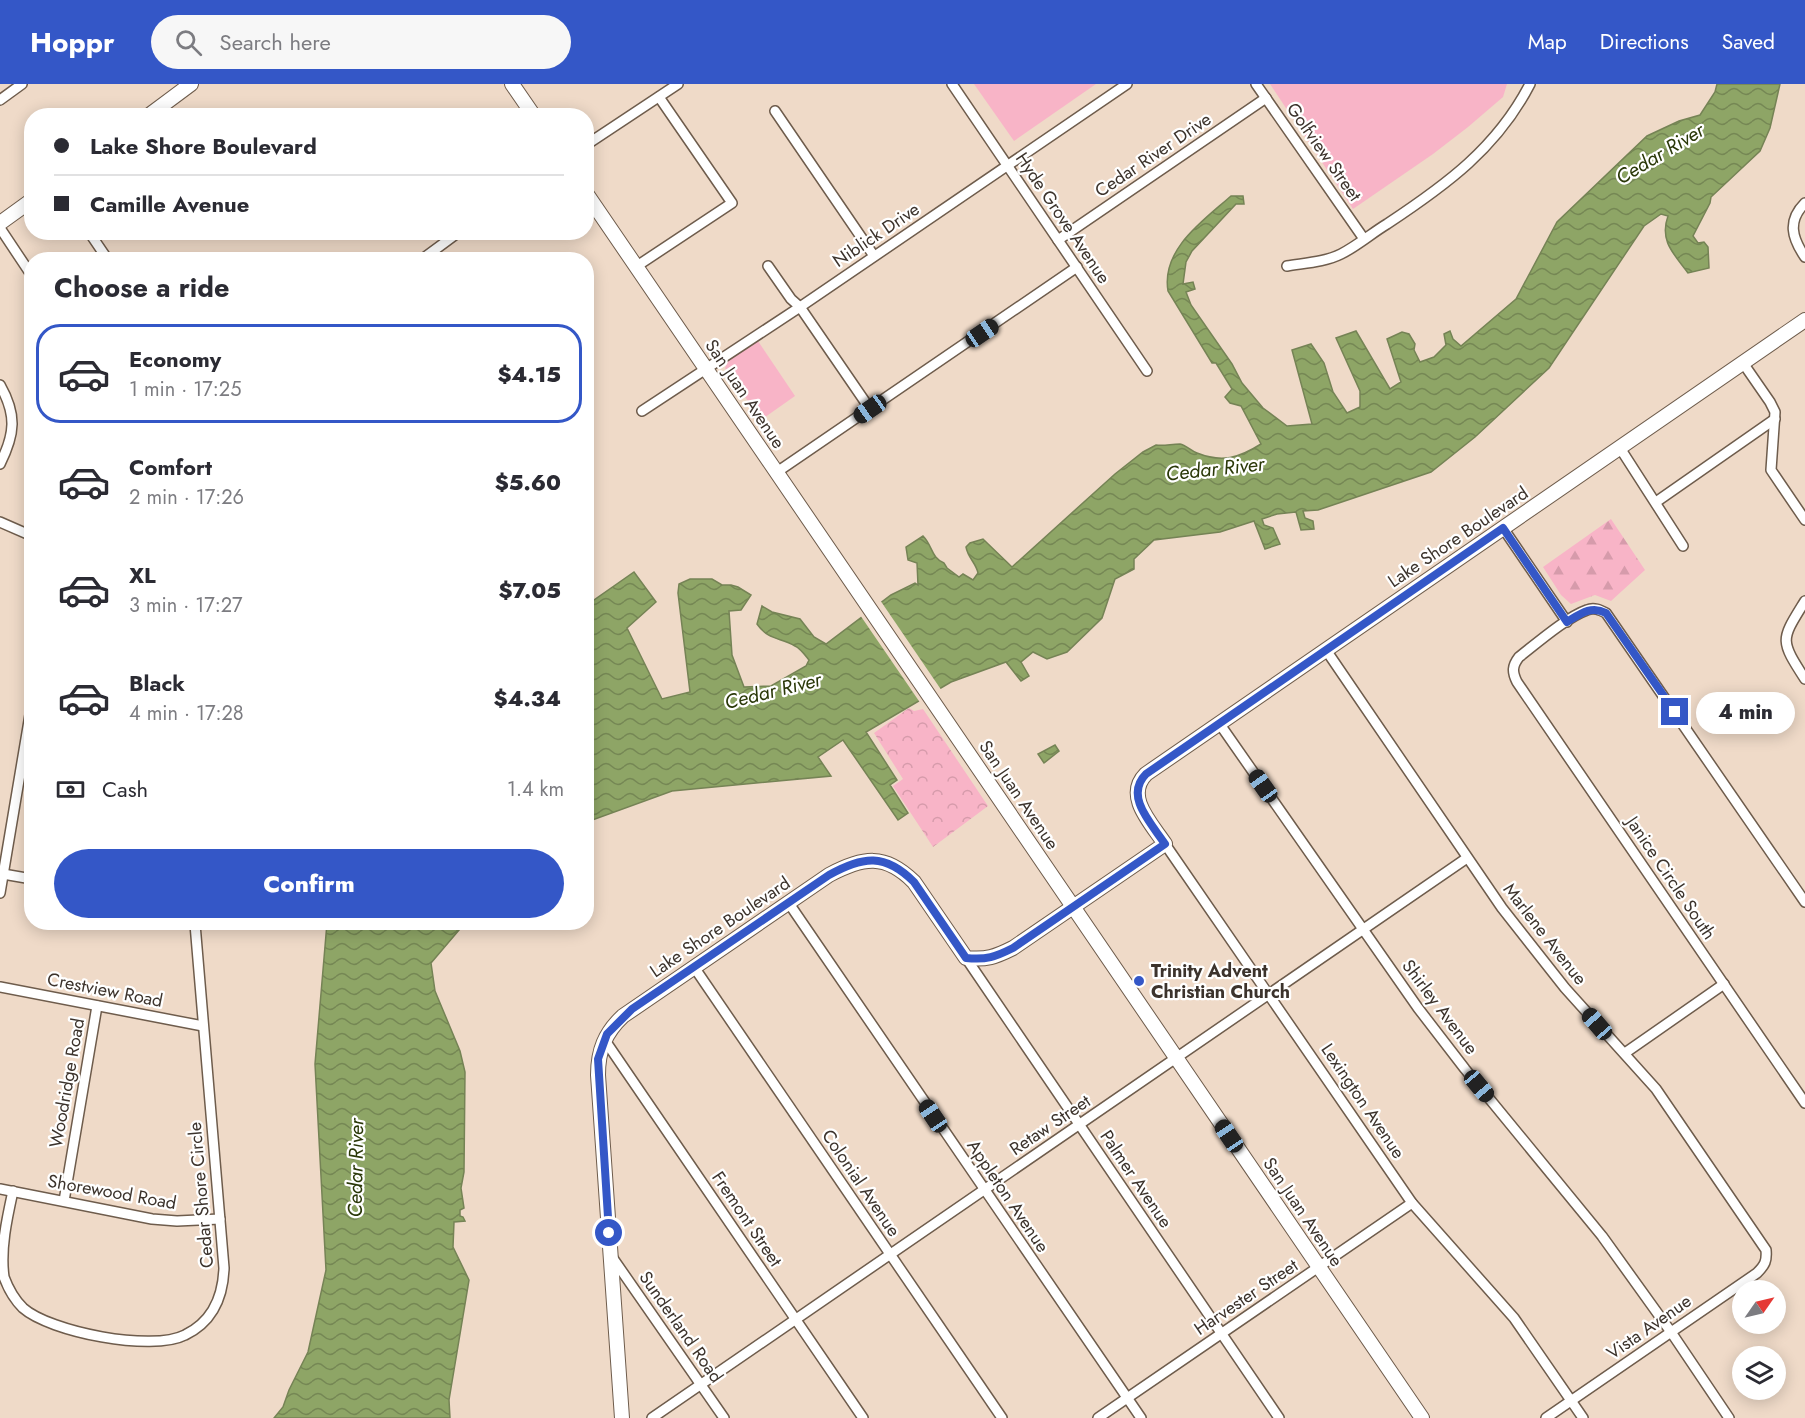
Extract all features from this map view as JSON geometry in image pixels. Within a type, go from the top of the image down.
[{"type":"street","points":[[0,100],[22,84]]},
{"type":"street","points":[[159,108],[191,84]]},
{"type":"street","points":[[512,84],[528,108]]},
{"type":"street","points":[[594,140],[678,84]]},
{"type":"street","name":"Hyde Grove Avenue","points":[[952,84],[1147,371]]},
{"type":"street","name":"Niblick Drive","points":[[642,411],[800,307],[1127,84]]},
{"type":"street","name":"Golfview Street","points":[[1256,84],[1364,238]]},
{"type":"street","points":[[1287,266],[1339,255],[1434,193],[1464,168],[1498,133],[1515,111],[1530,84]]},
{"type":"street","points":[[637,266],[732,202],[659,97]]},
{"type":"street","name":"Cedar River Drive","points":[[1058,240],[1266,98]]},
{"type":"street","points":[[775,111],[874,256]]},
{"type":"street","name":"San Juan Avenue","points":[[594,204],[1422,1418]]},
{"type":"street","points":[[1805,204],[1794,217],[1792,227],[1793,237],[1805,257]]},
{"type":"street","points":[[0,223],[24,206]]},
{"type":"street","points":[[0,228],[24,264]]},
{"type":"street","points":[[432,252],[449,240]]},
{"type":"street","points":[[768,266],[791,299],[800,307],[870,409]]},
{"type":"street","points":[[777,472],[1077,267]]},
{"type":"street","name":"Lake Shore Boulevard","points":[[1137,789],[1146,774],[1805,320]]},
{"type":"street","points":[[1743,363],[1770,402],[1775,419],[1771,470],[1805,520]]},
{"type":"street","points":[[0,385],[11,408],[13,422],[8,449],[0,464]]},
{"type":"street","points":[[1656,502],[1775,419]]},
{"type":"street","points":[[1620,448],[1683,546]]},
{"type":"street","points":[[0,522],[24,532]]},
{"type":"street","points":[[1503,528],[1567,622],[1587,610],[1600,610],[1610,618],[1805,902]]},
{"type":"street","points":[[1805,601],[1786,632],[1785,642],[1805,678]]},
{"type":"street","name":"Janice Circle South","points":[[1567,622],[1519,657],[1514,663],[1513,670],[1517,682],[1805,1103]]},
{"type":"street","name":"Marlene Avenue","points":[[1326,650],[1467,858],[1525,939],[1663,1099],[1762,1242],[1767,1259]]},
{"type":"street","name":"Shirley Avenue","points":[[1219,723],[1418,1008],[1465,1069],[1580,1208],[1671,1332],[1729,1418]]},
{"type":"street","points":[[0,893],[3,874],[2,860],[24,745]]},
{"type":"street","name":"Lexington Avenue","points":[[1137,789],[1140,806],[1165,844],[1412,1203],[1514,1318],[1583,1418]]},
{"type":"street","points":[[966,958],[981,960],[994,958],[1013,948],[1165,844]]},
{"type":"street","name":"Retaw Street","points":[[652,1418],[1467,858]]},
{"type":"street","name":"Lake Shore Boulevard","points":[[622,1418],[598,1074],[598,1059],[604,1039],[613,1025],[788,902],[845,866],[869,860],[882,861],[903,871],[914,882],[966,958]]},
{"type":"street","points":[[3,874],[24,878]]},
{"type":"street","name":"Appleton Avenue","points":[[788,902],[1141,1418]]},
{"type":"street","name":"Cedar Shore Circle","points":[[13,1191],[0,1259],[3,1274],[15,1298],[35,1316],[61,1327],[105,1338],[145,1342],[166,1341],[183,1336],[197,1328],[214,1310],[224,1282],[195,930]]},
{"type":"street","name":"Palmer Avenue","points":[[966,958],[1279,1418]]},
{"type":"street","name":"Colonial Avenue","points":[[693,967],[1002,1418]]},
{"type":"street","points":[[1625,1053],[1724,984]]},
{"type":"street","name":"Crestview Road","points":[[0,987],[203,1026]]},
{"type":"street","name":"Woodridge Road","points":[[64,1201],[97,1006]]},
{"type":"street","name":"Fremont Street","points":[[604,1039],[863,1418]]},
{"type":"street","name":"Shorewood Road","points":[[0,1189],[152,1219],[177,1221],[220,1219]]},
{"type":"street","name":"Harvester Street","points":[[1098,1418],[1412,1203]]},
{"type":"street","name":"Sunderland Road","points":[[611,1255],[724,1418]]},
{"type":"street","name":"Vista Avenue","points":[[1546,1418],[1757,1273],[1767,1259]]},
{"type":"green space","points":[[974,84],[1096,84],[1014,141]]},
{"type":"green space","points":[[1270,84],[1507,84],[1503,97],[1468,127],[1353,209]]},
{"type":"green space","points":[[758,341],[795,396],[761,420],[725,368],[728,361]]},
{"type":"green space","points":[[1611,519],[1645,570],[1611,601],[1595,595],[1571,604],[1561,595],[1543,567]]},
{"type":"green space","points":[[909,708],[914,711],[923,709],[988,806],[933,847],[893,786],[903,779],[874,733]]},
{"type":"water","name":"Cedar River","points":[[1717,84],[1780,84],[1770,128],[1760,151],[1711,197],[1693,236],[1698,243],[1704,242],[1708,247],[1709,268],[1688,273],[1669,247],[1665,233],[1668,216],[1661,214],[1644,226],[1549,368],[1475,437],[1431,472],[1318,510],[1303,511],[1305,518],[1313,521],[1314,529],[1301,530],[1296,512],[1277,514],[1262,519],[1264,525],[1273,528],[1280,544],[1265,549],[1254,521],[1220,532],[1154,540],[1134,559],[1134,569],[1115,579],[1102,618],[1067,652],[1047,659],[1033,652],[1021,662],[1029,676],[1021,681],[1006,662],[951,682],[866,732],[897,780],[890,785],[908,813],[898,820],[843,740],[818,757],[831,776],[672,791],[594,819],[594,600],[634,572],[656,602],[627,628],[662,699],[690,692],[678,593],[679,584],[690,579],[712,579],[722,585],[738,587],[751,595],[741,610],[729,611],[732,655],[744,687],[771,686],[806,666],[809,660],[797,647],[770,636],[761,629],[757,624],[762,606],[772,612],[800,619],[814,637],[826,644],[891,595],[915,583],[918,585],[917,563],[908,560],[906,547],[923,536],[934,555],[947,568],[959,577],[963,574],[973,580],[978,573],[967,551],[966,547],[970,543],[983,539],[1012,567],[1115,474],[1156,445],[1180,444],[1206,456],[1230,458],[1261,444],[1241,406],[1230,403],[1225,397],[1232,389],[1216,363],[1212,363],[1168,291],[1171,262],[1178,249],[1197,226],[1231,196],[1243,196],[1244,204],[1236,204],[1192,251],[1186,262],[1183,284],[1193,282],[1195,289],[1186,292],[1191,305],[1232,364],[1242,383],[1263,408],[1287,426],[1312,424],[1292,350],[1311,344],[1324,363],[1333,392],[1347,413],[1360,407],[1360,391],[1336,338],[1356,331],[1390,389],[1401,382],[1387,339],[1402,332],[1409,334],[1415,344],[1414,350],[1420,362],[1434,357],[1446,345],[1444,334],[1450,331],[1453,339],[1461,346],[1516,299],[1557,222],[1647,136],[1679,121],[1700,115],[1715,92]]},
{"type":"water","points":[[1055,745],[1059,751],[1044,763],[1038,754]]},
{"type":"water","name":"Cedar River","points":[[326,930],[459,930],[431,963],[435,991],[460,1051],[465,1072],[464,1172],[461,1188],[464,1208],[460,1210],[460,1216],[465,1221],[454,1222],[453,1247],[469,1280],[449,1400],[450,1418],[274,1418],[283,1407],[308,1352],[326,1270],[315,1064]]},
{"type":"pier","points":[[880,600],[942,691],[921,704],[860,615]]},
{"type":"place","name":"Trinity Advent Christian Church","points":[[1139,981]]},
{"type":"route","points":[[609,1233],[598,1059],[607,1034],[623,1016],[829,875],[857,862],[882,861],[903,871],[914,882],[966,958],[981,960],[994,958],[1013,948],[1165,844],[1137,799],[1138,784],[1146,774],[1503,528],[1567,622],[1587,610],[1594,609],[1606,613],[1675,712]]}]
